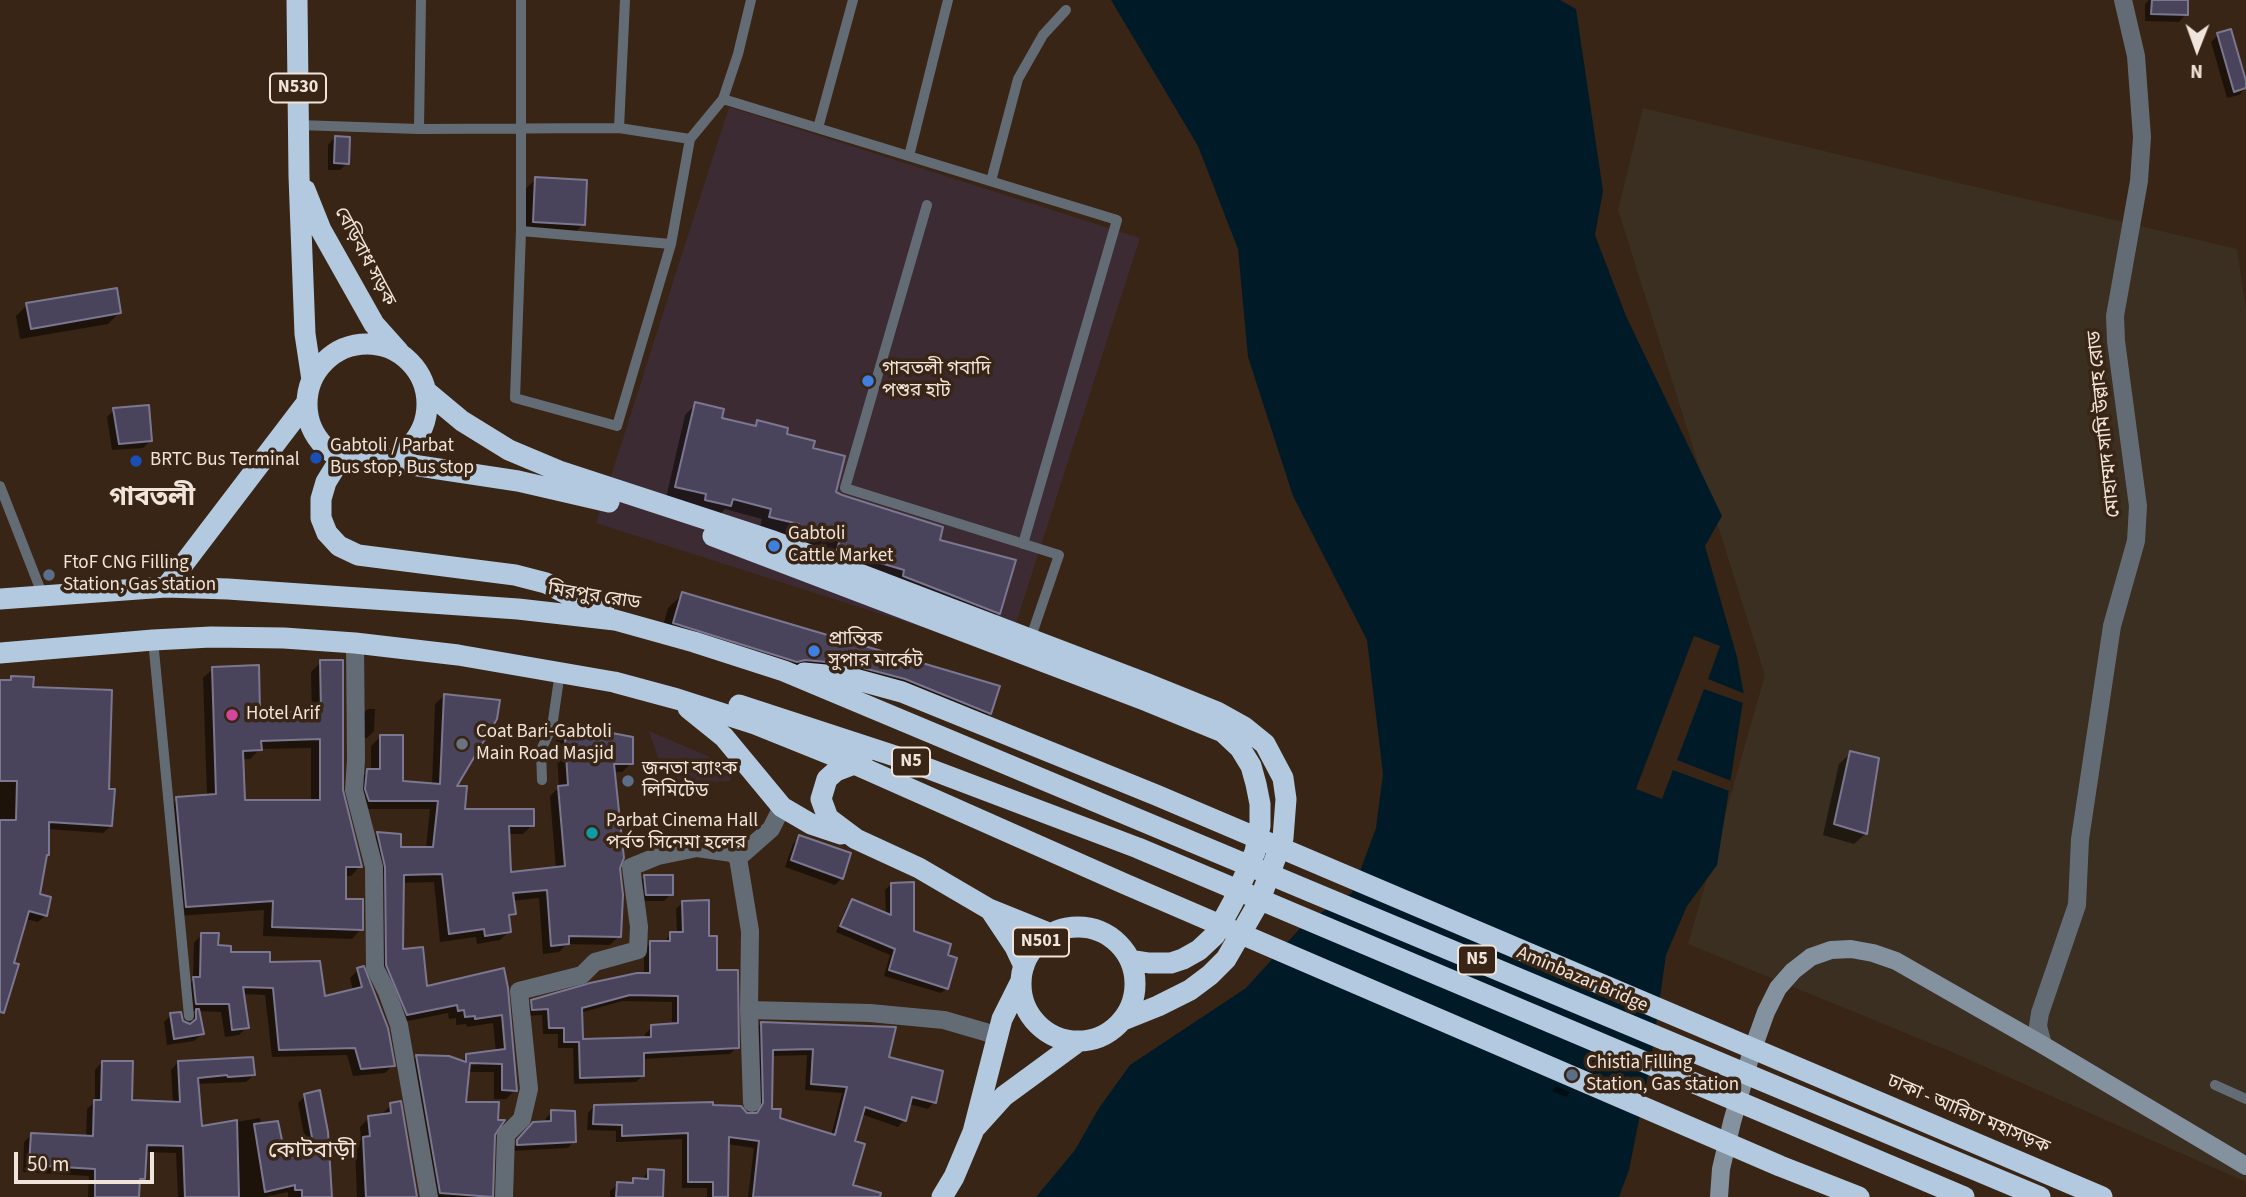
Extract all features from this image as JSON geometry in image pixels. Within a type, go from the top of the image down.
[{"type":"highway","name":"বেড়িবাধ সড়ক","points":[[297,0],[299,176],[305,334],[312,380]]},
{"type":"highway","name":"বেড়িবাধ সড়ক","points":[[299,176],[321,230],[349,281],[374,324],[400,354]]},
{"type":"highway","points":[[360,345],[381,346],[400,354],[412,364],[421,377],[428,409],[424,426],[415,441],[402,454],[386,461],[366,465],[346,460],[330,451],[317,438],[309,421],[307,402],[312,380],[324,363],[340,351],[360,345]]},
{"type":"highway","points":[[426,391],[462,421],[509,450],[559,471],[773,541],[1194,703],[1244,727],[1265,744],[1283,778],[1286,799],[1283,838],[1259,902],[1226,958],[1190,990],[1123,1020]]},
{"type":"highway","points":[[166,587],[307,402]]},
{"type":"highway","points":[[346,460],[334,469],[326,482],[321,499],[321,518],[327,533],[339,546],[358,555],[515,575],[546,583],[615,620]]},
{"type":"highway","points":[[386,461],[518,481],[590,496],[681,523],[1223,732],[1240,748],[1251,766],[1256,784],[1260,804],[1255,852],[1215,935],[1199,950],[1171,963],[1130,960],[1135,975],[1135,991],[1123,1020]]},
{"type":"highway","name":"মিরপুর রোড","points":[[0,599],[166,587],[228,589],[518,609],[615,620],[784,671],[1146,822]]},
{"type":"highway","points":[[0,653],[153,640],[211,637],[284,638],[458,655],[614,682],[677,699],[755,724],[852,763],[1125,884],[1780,1166],[1859,1197]]},
{"type":"highway","name":"Aminbazar Bridge","points":[[784,671],[847,677],[902,692],[1156,794],[1815,1074]]},
{"type":"highway","name":"N501","points":[[677,699],[724,737],[782,807],[811,824],[856,839],[919,868],[989,909],[1051,934]]},
{"type":"highway","name":"N5","points":[[677,699],[746,706],[895,756],[1138,848],[1964,1197]]},
{"type":"highway","name":"N501","points":[[856,839],[828,818],[821,799],[827,779],[852,763],[895,756]]},
{"type":"highway","name":"Aminbazar Bridge","points":[[1146,822],[2040,1197]]},
{"type":"highway","points":[[989,909],[1015,947],[1022,974]]},
{"type":"highway","name":"N501","points":[[942,1197],[954,1177],[973,1132],[1002,1019],[1030,953],[1051,934],[1077,928],[1090,929],[1113,940],[1130,960]]},
{"type":"highway","name":"N501","points":[[1022,974],[1022,996],[1027,1011],[1037,1024],[1056,1036],[1079,1041],[1098,1038],[1123,1020]]},
{"type":"highway","name":"N501","points":[[973,1132],[1004,1096],[1079,1041]]},
{"type":"highway","name":"ঢাকা - আরিচা মহাসড়ক","points":[[1815,1074],[2102,1197]]},
{"type":"street","name":"মোহাম্মদ সামি উল্লাহ রোড","points":[[2043,1045],[2039,1036],[2040,1013],[2077,905],[2080,839],[2112,626],[2136,541],[2138,506],[2115,316],[2139,181],[2141,137],[2136,56],[2123,0]]},
{"type":"street","points":[[355,643],[354,790],[374,867],[375,968],[399,1025],[429,1197]]},
{"type":"street","points":[[738,858],[771,829],[782,807]]},
{"type":"street","points":[[504,1197],[506,1135],[522,1119],[529,1089],[520,991],[582,975],[595,962],[638,950],[639,927],[631,867],[658,856],[697,848],[732,853],[738,858],[750,931],[748,1010],[752,1103]]},
{"type":"street","points":[[1719,1197],[1721,1168],[1732,1122],[1766,1012],[1778,988],[1793,971],[1811,957],[1831,950],[1851,949],[1896,961],[2246,1166]]},
{"type":"street","points":[[748,1010],[870,1013],[944,1020],[999,1036]]},
{"type":"lane","points":[[419,129],[421,0]]},
{"type":"lane","points":[[521,0],[521,231],[515,398],[617,426],[671,244],[690,139],[723,99],[738,54],[751,0]]},
{"type":"lane","points":[[619,128],[625,0]]},
{"type":"lane","points":[[818,128],[853,0]]},
{"type":"lane","points":[[909,156],[948,0]]},
{"type":"lane","points":[[992,181],[1018,79],[1043,35],[1066,10]]},
{"type":"lane","points":[[723,99],[1117,220],[1023,544]]},
{"type":"lane","points":[[298,125],[419,129],[619,128],[690,139]]},
{"type":"lane","points":[[927,205],[845,488],[1059,555],[1030,640]]},
{"type":"lane","points":[[521,231],[671,244]]},
{"type":"lane","points":[[0,486],[43,596]]},
{"type":"lane","points":[[153,640],[189,1016]]},
{"type":"lane","points":[[542,780],[541,750],[552,727],[560,672]]},
{"type":"lane","points":[[2214,1084],[2246,1100]]},
{"type":"shaded area","name":"গাবতলী গবাদি পশুর হাট","points":[[729,107],[1140,238],[1006,654],[596,523]]},
{"type":"shaded area","points":[[1643,108],[2237,249],[2246,308],[2246,1182],[1947,1050],[1688,944],[1765,675],[1618,210]]},
{"type":"shaded area","points":[[649,731],[736,768],[730,781],[667,784]]},
{"type":"water","points":[[1111,0],[1560,0],[1576,9],[1603,191],[1595,235],[1626,316],[1722,516],[1705,546],[1737,657],[1744,695],[1717,865],[1687,906],[1666,955],[1651,1060],[1629,1170],[1619,1197],[1036,1197],[1075,1150],[1099,1108],[1130,1065],[1246,988],[1305,923],[1352,893],[1376,828],[1383,774],[1367,640],[1293,496],[1248,357],[1238,249],[1198,146]]},
{"type":"pier","points":[[1694,636],[1720,646],[1708,679],[1748,695],[1746,704],[1704,689],[1677,760],[1734,782],[1732,792],[1673,770],[1662,799],[1636,789]]},
{"type":"building","points":[[2152,0],[2188,0],[2188,15],[2151,14]]},
{"type":"building","points":[[2231,29],[2246,81],[2246,88],[2234,92],[2217,33]]},
{"type":"building","points":[[335,136],[350,137],[349,164],[334,163]]},
{"type":"building","points":[[535,177],[587,180],[585,225],[533,222]]},
{"type":"building","points":[[117,288],[121,313],[31,329],[26,303]]},
{"type":"building","points":[[695,402],[724,409],[722,418],[756,426],[757,420],[788,428],[787,434],[815,441],[813,448],[845,456],[836,492],[842,495],[943,527],[940,540],[1016,560],[1000,614],[903,576],[904,570],[837,550],[840,539],[798,529],[799,524],[769,517],[771,509],[733,499],[731,506],[705,500],[706,494],[675,487]]},
{"type":"building","points":[[149,405],[152,441],[119,444],[113,408]]},
{"type":"building","name":"প্রান্তিক সুপার মার্কেট","points":[[682,592],[1000,686],[991,714],[905,679],[848,664],[805,660],[797,662],[673,623]]},
{"type":"building","points":[[320,660],[343,660],[343,790],[362,867],[346,867],[346,899],[363,899],[363,930],[272,927],[273,901],[186,907],[176,797],[216,794],[212,667],[259,665],[260,712],[321,712]],"holes":[[[320,739],[320,800],[245,800],[243,751],[262,750],[261,741]]]},
{"type":"building","points":[[11,676],[34,677],[33,687],[112,690],[109,789],[115,789],[112,826],[49,822],[49,855],[40,894],[51,897],[47,916],[29,911],[14,963],[19,964],[4,1013],[0,1012],[0,820],[16,820],[17,781],[0,781],[0,680],[11,680]]},
{"type":"building","points":[[444,694],[500,700],[497,719],[457,786],[467,786],[465,809],[534,809],[534,826],[509,826],[511,872],[565,866],[558,786],[568,785],[564,724],[633,737],[633,764],[614,764],[624,858],[620,868],[623,895],[621,937],[569,936],[569,944],[551,946],[547,890],[513,893],[516,914],[509,915],[511,932],[485,936],[484,929],[449,934],[442,874],[404,875],[403,949],[423,947],[427,986],[504,968],[517,1091],[502,1090],[502,1064],[470,1063],[466,1102],[499,1102],[498,1120],[505,1120],[495,1135],[493,1197],[440,1193],[416,1055],[449,1056],[466,1062],[466,1054],[505,1049],[502,1015],[475,1019],[475,1016],[465,1017],[464,1010],[458,1011],[457,1005],[407,1015],[386,965],[385,867],[377,832],[401,834],[401,847],[433,847],[438,801],[369,801],[365,789],[367,769],[380,769],[380,735],[403,735],[403,781],[440,784]]},
{"type":"building","points":[[1850,751],[1879,758],[1867,834],[1834,824]]},
{"type":"building","points":[[799,835],[851,853],[843,879],[791,860]]},
{"type":"building","points":[[644,875],[673,875],[673,895],[646,895]]},
{"type":"building","points":[[914,882],[914,931],[951,944],[948,955],[957,958],[948,989],[889,970],[895,949],[840,926],[852,899],[891,915],[891,883]]},
{"type":"building","points":[[709,900],[709,936],[717,936],[717,970],[738,970],[739,1048],[644,1053],[644,1076],[580,1078],[579,1042],[564,1042],[564,1028],[549,1028],[548,1009],[532,1010],[531,1000],[590,983],[637,973],[650,973],[650,941],[670,941],[670,932],[683,932],[682,901]],"holes":[[[630,995],[678,996],[678,1023],[651,1025],[651,1037],[583,1039],[582,1008]]]},
{"type":"building","points":[[201,933],[219,933],[218,945],[231,946],[231,952],[270,952],[270,962],[320,961],[325,996],[362,987],[357,968],[364,966],[388,1028],[395,1066],[361,1069],[355,1048],[279,1050],[273,988],[243,987],[249,1028],[232,1030],[229,1004],[196,1004],[193,977],[200,977]]},
{"type":"building","points":[[196,1009],[199,1009],[204,1034],[174,1039],[170,1013],[181,1012],[183,1021],[190,1024],[196,1019]]},
{"type":"building","points":[[761,1022],[896,1027],[889,1057],[943,1071],[936,1103],[912,1097],[906,1121],[865,1107],[855,1141],[865,1144],[853,1185],[881,1193],[880,1197],[753,1197],[759,1141],[729,1137],[728,1197],[713,1197],[713,1182],[688,1182],[688,1133],[622,1136],[622,1125],[593,1124],[594,1105],[713,1102],[713,1105],[741,1106],[747,1113],[757,1113],[763,1103]],"holes":[[[813,1049],[811,1084],[847,1087],[835,1135],[780,1118],[781,1109],[772,1109],[773,1050]]]},
{"type":"building","points":[[253,1057],[255,1075],[198,1078],[202,1126],[237,1120],[239,1197],[185,1197],[183,1146],[147,1145],[145,1179],[140,1179],[139,1197],[95,1197],[95,1169],[29,1165],[31,1133],[93,1136],[94,1100],[101,1100],[102,1061],[133,1061],[132,1100],[180,1102],[178,1061]]},
{"type":"building","points":[[320,1090],[328,1132],[332,1197],[302,1197],[302,1190],[295,1190],[295,1185],[265,1192],[254,1124],[278,1121],[283,1145],[313,1143],[304,1094]]},
{"type":"building","points":[[401,1101],[417,1197],[366,1197],[363,1137],[370,1136],[368,1116],[391,1113],[390,1103]]},
{"type":"building","points":[[551,1110],[575,1111],[576,1142],[517,1145],[517,1140],[533,1122],[551,1121]]},
{"type":"building","points":[[648,1169],[664,1170],[663,1197],[616,1197],[617,1182],[633,1183],[633,1178],[648,1179]]},
{"type":"place","name":"গাবতলী গবাদি পশুর হাট","points":[[868,381]]},
{"type":"place","name":"Gabtoli / Parbat Bus stop, Bus stop","points":[[316,458]]},
{"type":"place","name":"BRTC Bus Terminal","points":[[136,461]]},
{"type":"place","name":"Gabtoli Cattle Market","points":[[774,546]]},
{"type":"place","name":"FtoF CNG Filling Station, Gas station","points":[[49,575]]},
{"type":"place","name":"প্রান্তিক সুপার মার্কেট","points":[[814,651]]},
{"type":"place","name":"Hotel Arif","points":[[232,715]]},
{"type":"place","name":"Coat Bari-Gabtoli Main Road Masjid","points":[[462,744]]},
{"type":"place","name":"জনতা ব্যাংক লিমিটেড","points":[[628,781]]},
{"type":"place","name":"Parbat Cinema Hall পর্বত সিনেমা হলের","points":[[592,833]]},
{"type":"place","name":"Chistia Filling Station, Gas station","points":[[1572,1075]]},
{"type":"district","name":"গাবতলী","points":[[152,499]]},
{"type":"district","name":"কোটবাড়ী","points":[[312,1152]]}]
